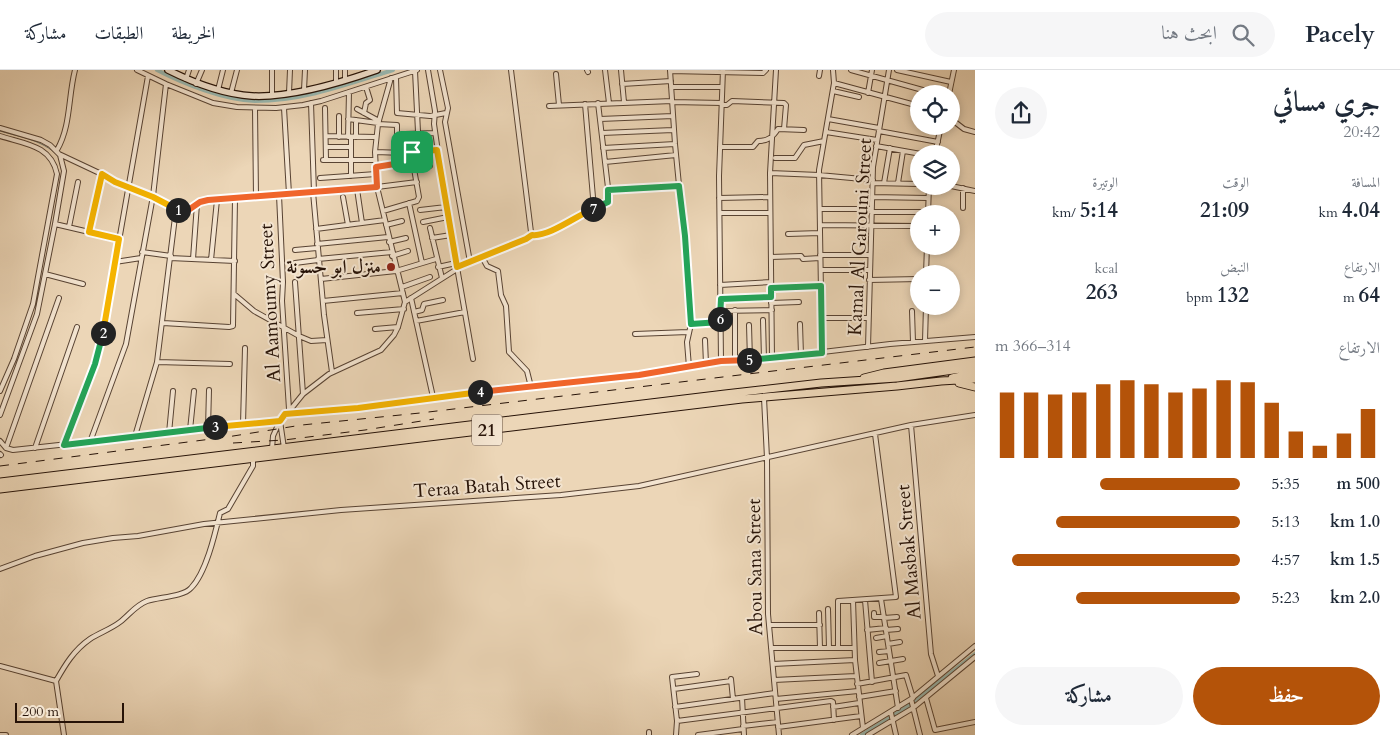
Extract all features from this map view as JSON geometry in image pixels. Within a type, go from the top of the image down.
[{"type":"highway","points":[[853,382],[884,373],[975,361]]},
{"type":"highway","name":"21","points":[[0,482],[735,393],[821,383],[897,378],[975,367]]},
{"type":"highway","points":[[944,381],[975,373]]},
{"type":"highway","name":"21","points":[[0,489],[764,397],[975,379]]},
{"type":"highway","points":[[944,381],[975,387]]},
{"type":"street","points":[[0,415],[37,314],[64,171],[58,152],[67,119],[70,90],[75,70]]},
{"type":"street","points":[[137,70],[213,103],[254,108],[284,108],[311,103],[416,70],[419,152]]},
{"type":"street","points":[[168,70],[196,84],[252,96],[304,90],[377,70]]},
{"type":"street","points":[[186,79],[189,70]]},
{"type":"street","points":[[196,84],[202,70]]},
{"type":"street","points":[[218,90],[222,70]]},
{"type":"street","points":[[231,93],[238,70]]},
{"type":"street","points":[[272,70],[272,95]]},
{"type":"street","points":[[289,93],[290,70]]},
{"type":"street","points":[[304,90],[305,70]]},
{"type":"street","points":[[336,70],[336,82]]},
{"type":"street","points":[[345,70],[345,79]]},
{"type":"street","points":[[428,70],[435,116],[437,150],[473,359]]},
{"type":"street","points":[[440,70],[448,108],[445,122],[470,262]]},
{"type":"street","points":[[511,70],[532,235]]},
{"type":"street","points":[[605,70],[609,103]]},
{"type":"street","points":[[621,70],[624,102]]},
{"type":"street","points":[[772,358],[770,173],[776,70]]},
{"type":"street","points":[[819,76],[820,70]]},
{"type":"street","points":[[822,353],[819,175],[834,83],[832,70]]},
{"type":"street","points":[[851,70],[910,86]]},
{"type":"street","points":[[868,93],[872,70]]},
{"type":"street","name":"Kamal Al Garouni Street","points":[[868,347],[872,181],[889,70]]},
{"type":"street","points":[[897,70],[913,72],[951,82]]},
{"type":"street","points":[[950,85],[954,70]]},
{"type":"street","points":[[689,367],[687,342],[691,324],[685,236],[674,144],[670,71],[764,71]]},
{"type":"street","points":[[721,361],[719,198],[723,71]]},
{"type":"street","points":[[556,74],[559,105]]},
{"type":"street","points":[[64,445],[98,352],[130,187],[148,76]]},
{"type":"street","points":[[393,78],[397,112],[435,116],[446,113]]},
{"type":"street","points":[[272,448],[274,434],[280,421],[303,394],[332,372],[381,350],[394,336],[404,309],[405,302],[402,287],[396,272],[377,187],[375,160],[379,122],[393,78]]},
{"type":"street","points":[[622,84],[671,81]]},
{"type":"street","points":[[834,83],[910,104]]},
{"type":"street","points":[[90,442],[125,348],[152,196],[166,84]]},
{"type":"street","points":[[364,112],[366,104],[370,100],[366,86]]},
{"type":"street","points":[[671,87],[722,87]]},
{"type":"street","points":[[832,91],[859,97]]},
{"type":"street","points":[[349,92],[348,119],[352,137]]},
{"type":"street","points":[[549,106],[624,102],[727,105],[732,101],[774,102],[786,105],[784,129]]},
{"type":"street","points":[[311,103],[318,260],[332,372]]},
{"type":"street","points":[[438,267],[457,266],[470,262],[532,235],[555,229],[606,203],[609,196],[598,103]]},
{"type":"street","points":[[585,104],[594,209]]},
{"type":"street","points":[[254,108],[256,197]]},
{"type":"street","points":[[284,108],[288,194]]},
{"type":"street","points":[[325,108],[326,147],[324,160],[375,160]]},
{"type":"street","points":[[357,109],[379,122]]},
{"type":"street","points":[[339,116],[339,137]]},
{"type":"street","points":[[600,119],[673,116]]},
{"type":"street","points":[[348,119],[397,125],[397,152]]},
{"type":"street","points":[[828,119],[938,142]]},
{"type":"street","points":[[351,176],[351,147],[356,120]]},
{"type":"street","points":[[960,126],[975,132]]},
{"type":"street","points":[[0,128],[46,142],[58,152],[115,182],[152,196],[176,209],[187,211],[204,200],[235,199],[417,182]]},
{"type":"street","points":[[720,147],[752,148],[758,142],[766,141],[778,129],[804,130]]},
{"type":"street","points":[[602,133],[673,130]]},
{"type":"street","points":[[826,132],[877,140]]},
{"type":"street","points":[[405,134],[435,133]]},
{"type":"street","points":[[937,145],[939,135]]},
{"type":"street","points":[[0,136],[41,149],[52,160],[57,174],[31,311],[0,391]]},
{"type":"street","points":[[326,136],[376,137]]},
{"type":"street","points":[[28,144],[30,137]]},
{"type":"street","points":[[774,158],[795,158],[804,145],[824,141]]},
{"type":"street","points":[[603,148],[674,144]]},
{"type":"street","points":[[876,146],[910,152]]},
{"type":"street","points":[[326,147],[351,147]]},
{"type":"street","points":[[884,183],[890,148]]},
{"type":"street","points":[[375,152],[437,150]]},
{"type":"street","points":[[898,183],[903,151]]},
{"type":"street","points":[[383,211],[409,203],[418,199],[420,195],[412,152]]},
{"type":"street","points":[[605,162],[676,155]]},
{"type":"street","points":[[376,167],[413,161]]},
{"type":"street","points":[[414,169],[430,166]]},
{"type":"street","points":[[770,173],[819,175],[884,183],[910,184]]},
{"type":"street","points":[[89,232],[102,174]]},
{"type":"street","points":[[320,178],[376,174]]},
{"type":"street","points":[[69,227],[78,182]]},
{"type":"street","points":[[608,190],[679,186]]},
{"type":"street","points":[[357,188],[362,223]]},
{"type":"street","points":[[960,188],[975,191]]},
{"type":"street","points":[[963,188],[963,208]]},
{"type":"street","name":"Al Aamoumy Street","points":[[279,195],[289,409]]},
{"type":"street","points":[[928,195],[928,205]]},
{"type":"street","points":[[344,197],[348,225]]},
{"type":"street","points":[[719,198],[770,197]]},
{"type":"street","points":[[872,198],[928,198]]},
{"type":"street","points":[[163,323],[229,328],[233,326],[235,199]]},
{"type":"street","points":[[211,260],[217,200]]},
{"type":"street","points":[[193,259],[197,203]]},
{"type":"street","points":[[409,203],[422,263]]},
{"type":"street","points":[[420,210],[446,206]]},
{"type":"street","points":[[136,436],[158,362],[176,209]]},
{"type":"street","points":[[820,209],[910,212]]},
{"type":"street","points":[[720,212],[770,213]]},
{"type":"street","points":[[423,222],[448,217]]},
{"type":"street","points":[[316,229],[362,223],[402,221]]},
{"type":"street","points":[[55,224],[119,239]]},
{"type":"street","points":[[820,225],[910,226]]},
{"type":"street","points":[[430,228],[442,278]]},
{"type":"street","points":[[788,234],[820,233]]},
{"type":"street","points":[[432,238],[451,235]]},
{"type":"street","points":[[296,250],[388,237]]},
{"type":"street","points":[[389,242],[406,238]]},
{"type":"street","points":[[295,263],[408,251]]},
{"type":"street","points":[[115,262],[141,255],[235,261]]},
{"type":"street","points":[[771,257],[801,256],[803,259],[820,256],[870,255]]},
{"type":"street","points":[[482,257],[487,266],[498,270],[501,294],[507,309],[509,352],[527,371],[531,387]]},
{"type":"street","points":[[321,279],[396,272],[436,259]]},
{"type":"street","points":[[405,302],[457,266]]},
{"type":"street","points":[[821,270],[870,270]]},
{"type":"street","points":[[45,274],[83,284]]},
{"type":"street","points":[[402,287],[430,277]]},
{"type":"street","points":[[869,280],[910,279]]},
{"type":"street","points":[[295,282],[303,394]]},
{"type":"street","points":[[720,285],[771,282]]},
{"type":"street","points":[[771,288],[821,286]]},
{"type":"street","points":[[323,301],[403,293]]},
{"type":"street","points":[[234,294],[254,311],[299,336],[311,341],[327,340]]},
{"type":"street","points":[[721,299],[771,297]]},
{"type":"street","points":[[7,449],[59,298]]},
{"type":"street","points":[[411,298],[433,397]]},
{"type":"street","points":[[414,312],[422,310],[424,304],[443,300]]},
{"type":"street","points":[[771,303],[799,302]]},
{"type":"street","points":[[357,313],[404,309]]},
{"type":"street","points":[[720,310],[772,310]]},
{"type":"street","points":[[734,310],[734,361]]},
{"type":"street","points":[[416,321],[465,312]]},
{"type":"street","points":[[912,315],[913,342]]},
{"type":"street","points":[[925,341],[926,315]]},
{"type":"street","points":[[822,318],[868,318]]},
{"type":"street","points":[[762,320],[764,359]]},
{"type":"street","points":[[691,324],[720,322]]},
{"type":"street","points":[[800,324],[801,355]]},
{"type":"street","points":[[749,325],[750,360]]},
{"type":"street","points":[[34,448],[77,327]]},
{"type":"street","points":[[375,328],[398,327]]},
{"type":"street","points":[[635,334],[688,332]]},
{"type":"street","points":[[285,414],[358,408],[433,397],[639,375],[721,361],[764,359],[975,336]]},
{"type":"street","points":[[706,340],[706,364]]},
{"type":"street","points":[[243,424],[246,348]]},
{"type":"street","points":[[158,362],[230,364]]},
{"type":"street","points":[[208,428],[210,390]]},
{"type":"street","points":[[169,433],[173,391]]},
{"type":"street","points":[[190,430],[194,391]]},
{"type":"street","name":"Abou Sana Street","points":[[764,397],[767,458],[769,625],[779,735]]},
{"type":"street","name":"Teraa Batah Street","points":[[0,570],[35,556],[83,543],[138,536],[195,525],[341,510],[579,493],[648,484],[911,425],[975,415]]},
{"type":"street","points":[[7,449],[64,445],[280,421]]},
{"type":"street","points":[[280,421],[284,448]]},
{"type":"street","name":"Al Masbak Street","points":[[911,425],[931,654],[938,676]]},
{"type":"street","points":[[838,648],[838,601],[896,598],[875,434]]},
{"type":"street","points":[[0,441],[7,449]]},
{"type":"street","points":[[64,735],[56,681],[69,660],[78,649],[92,638],[119,623],[141,604],[154,599],[183,593],[191,589],[206,562],[220,513],[228,509],[253,466],[253,458]]},
{"type":"street","points":[[882,599],[898,708]]},
{"type":"street","points":[[853,600],[856,676],[863,728]]},
{"type":"street","points":[[865,600],[872,682]]},
{"type":"street","points":[[828,609],[829,648]]},
{"type":"street","points":[[819,613],[820,648]]},
{"type":"street","points":[[874,613],[874,617],[898,617]]},
{"type":"street","points":[[769,625],[820,625]]},
{"type":"street","points":[[867,630],[898,629]]},
{"type":"street","points":[[876,638],[887,636]]},
{"type":"street","points":[[888,644],[900,642]]},
{"type":"street","points":[[852,735],[912,699],[975,646]]},
{"type":"street","points":[[771,648],[854,648]]},
{"type":"street","points":[[879,652],[890,651]]},
{"type":"street","points":[[868,735],[893,722],[913,708],[975,657]]},
{"type":"street","points":[[879,663],[903,659]]},
{"type":"street","points":[[773,664],[855,660]]},
{"type":"street","points":[[0,666],[56,681]]},
{"type":"street","points":[[676,735],[677,721],[672,677],[697,674]]},
{"type":"street","points":[[774,680],[856,676]]},
{"type":"street","points":[[857,684],[907,676],[920,735]]},
{"type":"street","points":[[674,689],[731,680],[733,699]]},
{"type":"street","points":[[776,699],[858,691]]},
{"type":"street","points":[[859,697],[896,691]]},
{"type":"street","points":[[675,707],[775,693]]},
{"type":"street","points":[[742,698],[744,735]]},
{"type":"street","points":[[926,698],[936,730],[975,722]]},
{"type":"street","points":[[677,721],[831,701],[834,720]]},
{"type":"street","points":[[833,707],[859,703]]},
{"type":"street","points":[[891,713],[896,735]]},
{"type":"street","points":[[700,735],[743,727],[861,716]]},
{"type":"street","points":[[0,735],[6,735]]},
{"type":"waterway","points":[[157,70],[179,81],[204,90],[230,98],[255,101],[308,95],[393,70]]},
{"type":"waterway","points":[[0,131],[41,144],[55,153],[60,159]]},
{"type":"waterway","points":[[61,166],[62,174]]},
{"type":"waterway","points":[[862,735],[904,709],[975,654]]},
{"type":"railway","points":[[0,466],[227,437],[302,425],[420,413],[975,347]]},
{"type":"railway","points":[[233,443],[284,440],[434,419]]},
{"type":"place","name":"منزل ابو حسونة","points":[[391,267]]},
{"type":"route","points":[[437,150],[457,267],[532,235],[555,229],[606,203],[609,196],[608,190],[679,186],[685,236],[691,324],[720,322],[721,299],[771,297],[771,288],[821,286],[822,353],[721,361],[639,375],[433,397],[358,408],[285,414],[280,421],[64,445],[95,364],[119,239],[89,232],[102,174],[115,182],[153,197],[180,211],[187,211],[197,203],[208,200],[377,187],[376,167],[413,161],[412,152],[437,150]]}]
